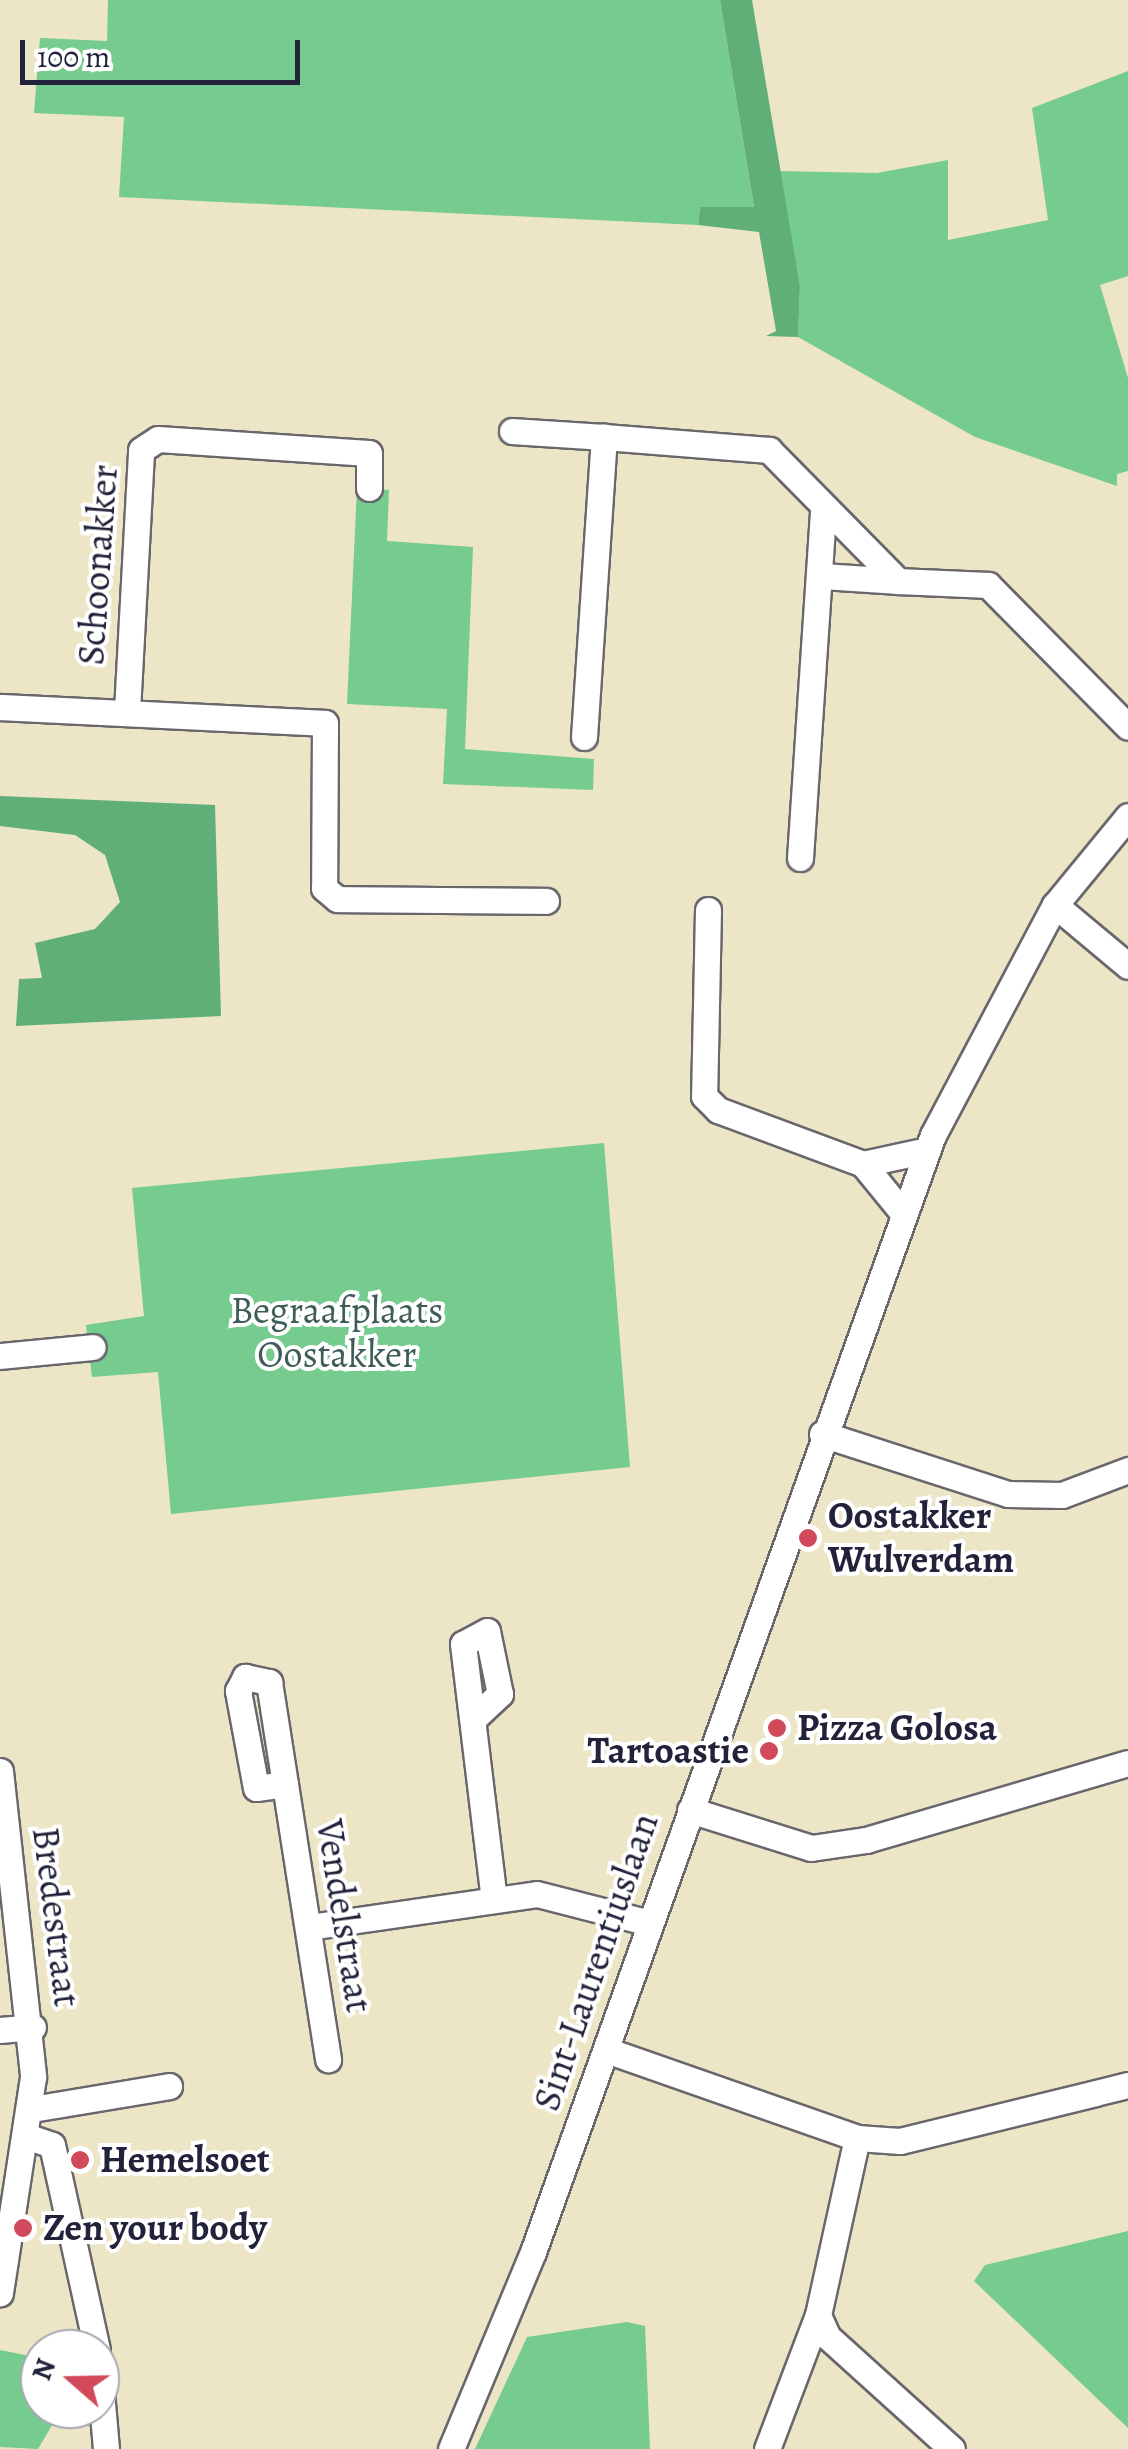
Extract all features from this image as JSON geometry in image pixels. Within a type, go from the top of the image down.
[{"type":"street","points":[[512,431],[757,445],[898,580]]},
{"type":"street","points":[[584,737],[604,437]]},
{"type":"street","name":"Schoonakker","points":[[127,711],[141,450],[158,439],[369,453],[369,488]]},
{"type":"street","points":[[800,858],[824,576],[824,510]]},
{"type":"street","points":[[824,576],[988,584],[1128,727]]},
{"type":"street","name":"Schoonakker","points":[[0,706],[325,722],[324,888],[337,899],[546,901]]},
{"type":"street","name":"Sint-Laurentiuslaan","points":[[451,2449],[606,2050],[822,1434],[928,1150],[974,1046],[1054,906],[1128,816]]},
{"type":"street","points":[[1054,906],[1128,966]]},
{"type":"street","points":[[708,910],[704,1096],[718,1110],[864,1164],[903,1213]]},
{"type":"street","points":[[864,1164],[928,1150]]},
{"type":"street","points":[[0,1356],[92,1348]]},
{"type":"street","points":[[822,1434],[1008,1494],[1062,1495],[1128,1470]]},
{"type":"street","points":[[473,1718],[494,1899]]},
{"type":"street","points":[[690,1810],[810,1848],[866,1840],[1128,1763]]},
{"type":"street","name":"Bredestraat","points":[[0,1771],[33,2027],[29,2137],[0,2293]]},
{"type":"street","name":"Vendelstraat","points":[[285,1784],[328,2059]]},
{"type":"street","points":[[309,1927],[494,1899],[578,1900],[650,1923]]},
{"type":"street","points":[[0,2030],[33,2027]]},
{"type":"street","points":[[606,2050],[856,2138],[900,2141],[1128,2085]]},
{"type":"street","points":[[32,2109],[169,2086]]},
{"type":"street","points":[[29,2137],[52,2145],[93,2329]]},
{"type":"street","points":[[767,2449],[818,2315],[856,2138]]},
{"type":"street","points":[[818,2315],[828,2337],[952,2449]]},
{"type":"green space","points":[[108,0],[720,0],[754,208],[700,207],[698,225],[119,197],[124,117],[34,113],[40,38],[107,41]]},
{"type":"green space","points":[[720,0],[752,0],[800,287],[798,337],[766,336],[776,331],[759,232],[698,225],[700,207],[754,207]]},
{"type":"green space","points":[[1128,71],[1128,276],[1100,285],[1128,378],[1128,471],[1117,474],[1117,486],[975,437],[798,337],[800,287],[777,171],[877,173],[948,160],[948,240],[1048,220],[1032,108]]},
{"type":"green space","points":[[357,487],[389,490],[387,541],[473,547],[465,749],[594,759],[593,790],[443,784],[447,709],[347,704]]},
{"type":"green space","points":[[0,796],[215,805],[221,1016],[16,1026],[19,979],[42,978],[35,943],[95,929],[120,902],[105,855],[75,835],[0,826]]},
{"type":"green space","name":"Begraafplaats Oostakker","points":[[604,1143],[630,1467],[171,1514],[158,1372],[92,1377],[86,1325],[144,1316],[132,1188]]},
{"type":"green space","points":[[1128,2231],[1128,2428],[974,2281],[985,2265]]},
{"type":"green space","points":[[627,2322],[645,2326],[650,2449],[475,2449],[527,2337]]},
{"type":"green space","points":[[0,2350],[20,2354],[20,2429],[50,2429],[38,2449],[0,2447]]},
{"type":"place","name":"Oostakker Wulverdam","points":[[808,1538]]},
{"type":"place","name":"Pizza Golosa","points":[[777,1728]]},
{"type":"place","name":"Tartoastie","points":[[769,1751]]},
{"type":"place","name":"Hemelsoet","points":[[80,2160]]},
{"type":"place","name":"Zen your body","points":[[23,2228]]}]
